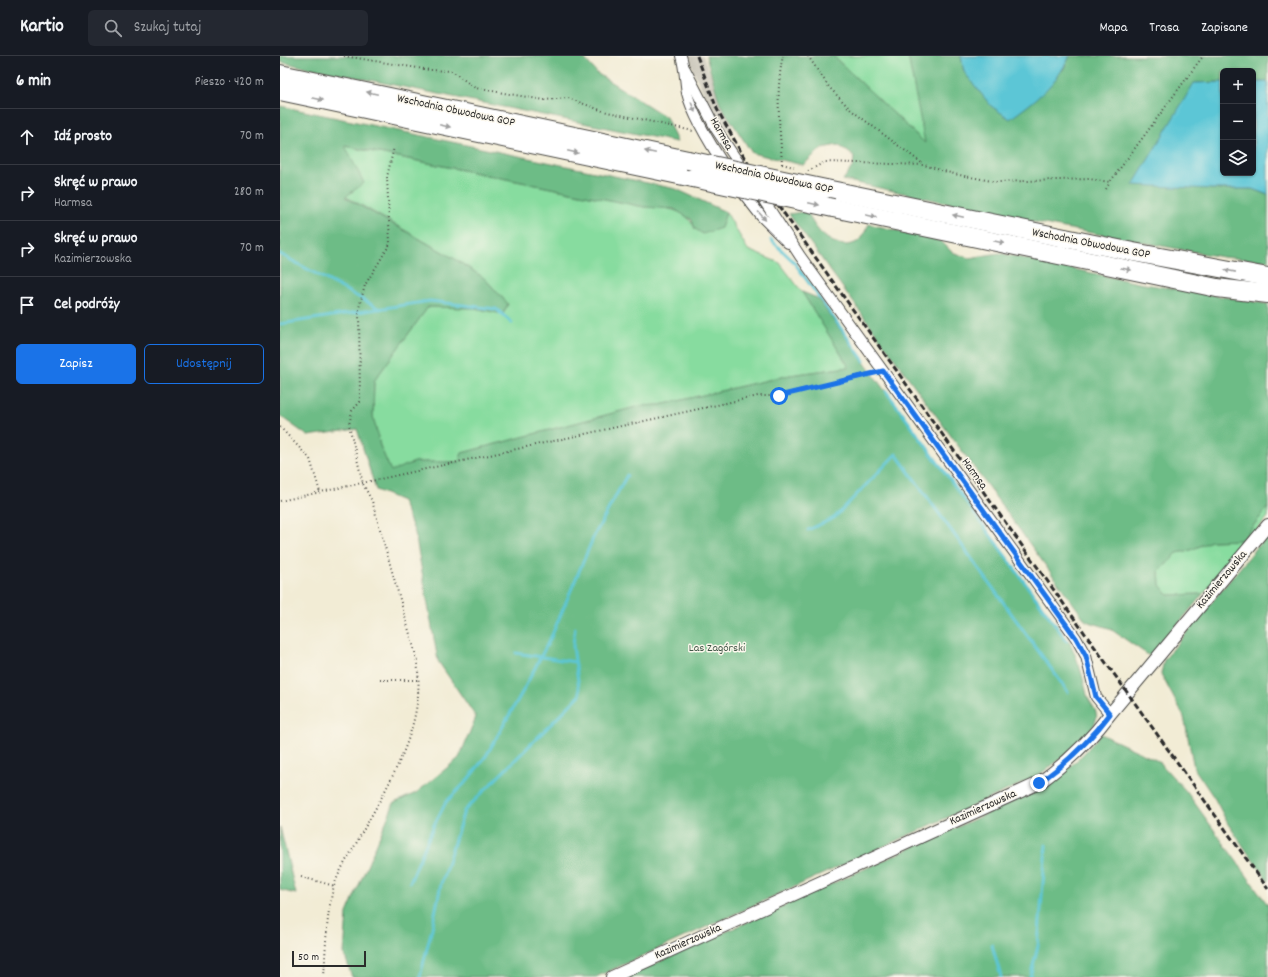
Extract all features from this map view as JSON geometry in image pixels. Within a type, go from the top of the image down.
[{"type":"highway","name":"Wschodnia Obwodowa GOP","points":[[280,74],[1118,249],[1268,277]]},
{"type":"highway","name":"Wschodnia Obwodowa GOP","points":[[280,91],[1209,286],[1268,294]]},
{"type":"street","name":"Harmsa","points":[[681,56],[685,69],[726,146],[774,214],[800,256],[1076,638],[1086,656],[1096,697],[1110,714]]},
{"type":"street","name":"Harmsa","points":[[685,69],[687,93],[692,107],[718,156],[744,194],[762,216],[800,256]]},
{"type":"street","name":"Kazimierzowska","points":[[612,977],[1039,783],[1064,765],[1091,739],[1110,714],[1268,525]]},
{"type":"path","points":[[344,56],[430,70],[452,71],[475,88],[544,100],[568,98],[603,111],[706,134]]},
{"type":"path","points":[[784,56],[779,78],[778,104],[782,164],[796,168]]},
{"type":"path","points":[[808,56],[829,87],[851,110],[924,165]]},
{"type":"path","points":[[1106,188],[1203,56]]},
{"type":"path","points":[[324,977],[328,925],[334,886],[401,755],[416,710],[419,680],[415,652],[372,501],[363,484],[349,425],[352,411],[360,402],[359,308],[365,284],[390,244],[387,177],[394,147]]},
{"type":"path","points":[[802,170],[809,171],[825,162],[924,165],[954,174],[996,182],[1089,179],[1110,182]]},
{"type":"path","points":[[280,501],[363,484],[758,396],[779,396],[883,371]]},
{"type":"path","points":[[280,427],[310,459],[320,492]]},
{"type":"path","points":[[380,680],[419,680]]},
{"type":"path","points":[[301,877],[334,886]]},
{"type":"shaded area","points":[[690,56],[703,56],[732,127],[723,133],[693,71]]},
{"type":"green space","points":[[280,56],[582,56],[598,74],[666,117],[677,142],[280,62]]},
{"type":"green space","points":[[706,56],[833,56],[925,143],[908,56],[961,56],[964,72],[1063,70],[1070,56],[1268,56],[1268,82],[1256,82],[1256,68],[1220,68],[1220,82],[1194,83],[1210,189],[1252,189],[1268,195],[1268,261],[1222,257],[1054,226],[843,180],[853,166],[854,156],[838,145],[822,148],[803,165],[752,153],[720,104]]},
{"type":"green space","points":[[833,56],[908,56],[926,144]]},
{"type":"green space","name":"Las Zagórski","points":[[280,106],[676,189],[726,212],[721,228],[703,234],[695,229],[692,220],[674,209],[644,207],[345,146],[364,183],[345,197],[455,259],[484,278],[508,304],[503,314],[474,308],[428,307],[374,381],[373,416],[380,446],[391,471],[415,462],[459,462],[462,453],[640,406],[660,405],[790,375],[849,367],[802,292],[817,298],[1070,643],[1080,668],[1088,698],[1097,716],[1093,728],[1087,736],[1060,760],[1034,778],[596,977],[352,977],[344,953],[347,913],[394,803],[416,793],[459,758],[476,717],[438,661],[415,533],[402,501],[376,490],[357,429],[308,436],[280,416]]},
{"type":"green space","points":[[344,146],[644,207],[666,208],[674,210],[686,217],[695,229],[721,228],[726,212],[748,250],[780,263],[802,292],[849,367],[790,375],[660,405],[640,406],[462,453],[459,462],[415,462],[391,472],[380,446],[373,416],[374,381],[428,307],[474,308],[503,314],[508,304],[484,278],[455,259],[345,196]]},
{"type":"green space","points":[[808,211],[815,226],[821,233],[835,243],[844,245],[852,244],[860,240],[869,224],[941,241],[952,252],[969,258],[999,253],[1138,283],[1268,304],[1268,507],[1242,540],[1211,541],[1191,550],[1177,553],[1159,572],[1160,585],[1168,595],[1203,594],[1151,657],[1109,628],[1086,621],[789,214]]},
{"type":"green space","points":[[1268,507],[1268,517],[1203,594],[1168,595],[1160,585],[1159,572],[1177,553],[1191,550],[1211,541],[1242,540]]},
{"type":"green space","points":[[1268,534],[1268,882],[1228,824],[1215,799],[1194,768],[1184,717],[1161,674],[1164,660]]},
{"type":"green space","points":[[1101,734],[1158,761],[1186,791],[1268,905],[1268,977],[626,977],[986,814],[1035,790],[1067,769],[1083,755]]},
{"type":"green space","points":[[280,827],[296,894],[280,890]]},
{"type":"water","points":[[961,56],[1070,56],[1058,76],[1044,92],[1010,119],[991,106],[964,72]]},
{"type":"water","points":[[1220,82],[1220,176],[1256,176],[1256,82],[1268,82],[1268,195],[1252,189],[1210,189],[1133,185],[1194,83]]},
{"type":"waterway","points":[[771,240],[794,262],[864,361]]},
{"type":"waterway","points":[[280,254],[380,309]]},
{"type":"waterway","points":[[280,324],[430,301],[496,309],[512,323]]},
{"type":"waterway","points":[[886,391],[1067,641]]},
{"type":"waterway","points":[[808,530],[834,518],[896,454],[1068,692]]},
{"type":"waterway","points":[[410,882],[434,825],[446,802],[466,782],[486,756],[524,689],[552,635],[594,536],[627,475]]},
{"type":"waterway","points":[[420,977],[441,884],[464,811],[580,695],[573,646],[575,628]]},
{"type":"waterway","points":[[516,653],[575,662]]},
{"type":"waterway","points":[[1030,977],[1038,946],[1046,845]]},
{"type":"waterway","points":[[992,945],[1001,977]]},
{"type":"railway","points":[[697,56],[717,109],[745,159],[1268,889]]},
{"type":"route","points":[[779,396],[883,371],[1076,638],[1088,661],[1096,697],[1110,714],[1091,739],[1064,765],[1039,783]]}]
